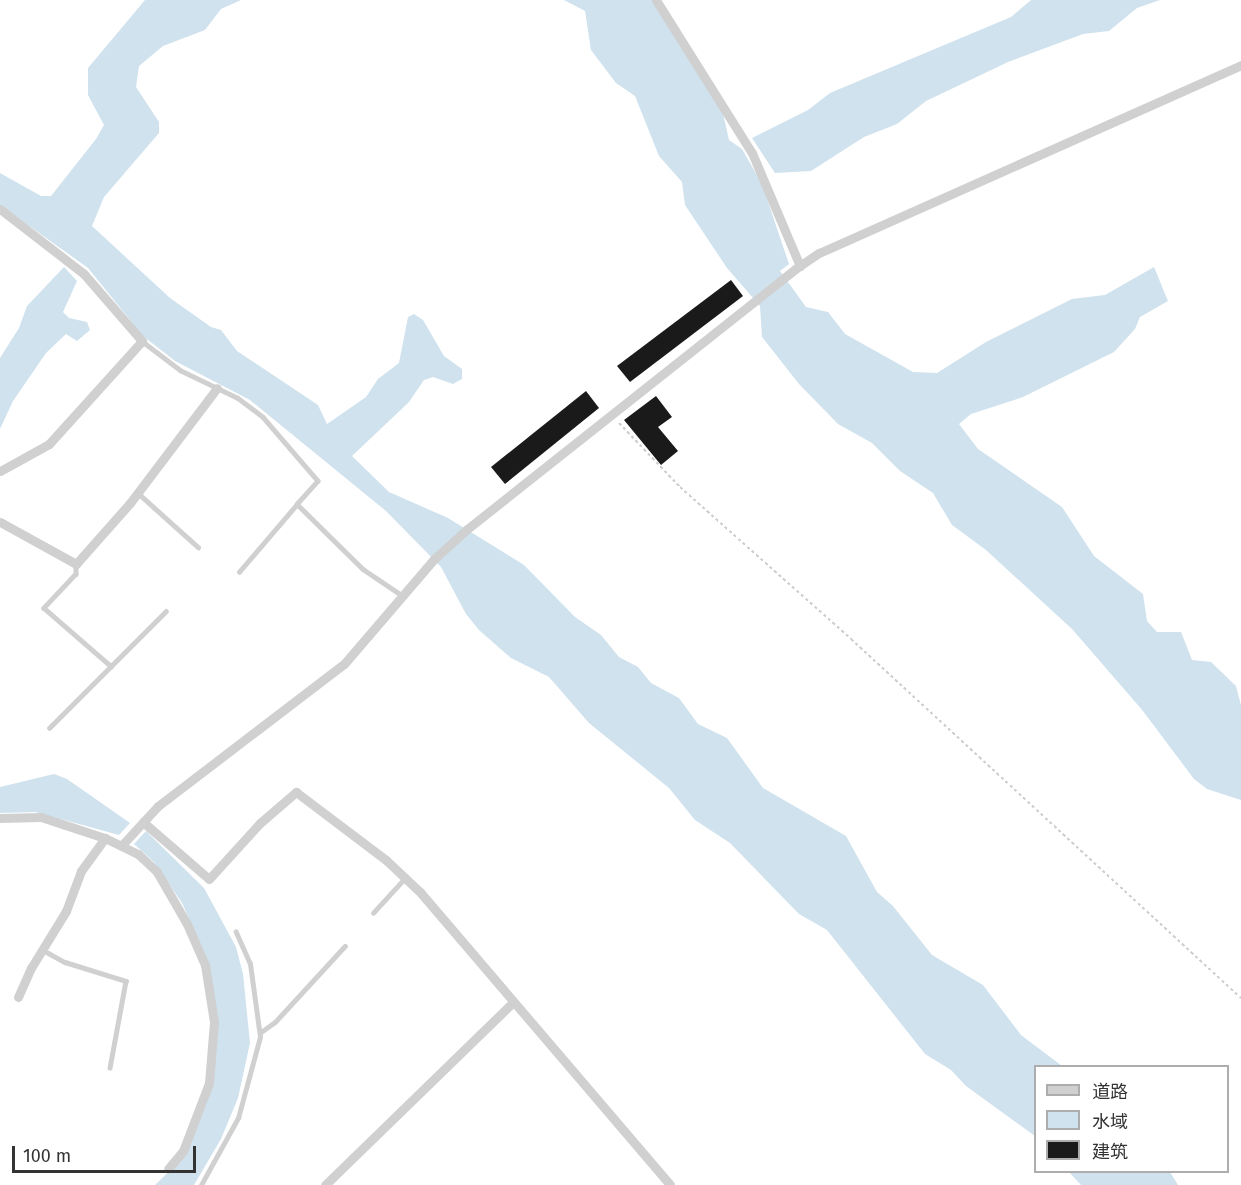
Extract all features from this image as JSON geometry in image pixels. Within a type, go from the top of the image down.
[{"type":"street","points":[[656,0],[741,133],[773,197],[798,268]]},
{"type":"street","points":[[122,845],[158,806],[344,664],[432,560],[466,530],[819,253],[1241,65]]},
{"type":"street","points":[[0,209],[84,274],[142,341],[49,444],[0,471]]},
{"type":"street","points":[[0,522],[76,564],[138,493],[217,388]]},
{"type":"street","points":[[143,822],[209,879],[260,824],[296,792],[405,878],[670,1185]]},
{"type":"street","points":[[0,818],[41,817],[105,838],[143,856],[157,872],[203,960],[213,1001],[209,1083],[183,1151],[168,1169]]},
{"type":"street","points":[[18,997],[66,911],[81,872],[105,838]]},
{"type":"street","points":[[325,1185],[513,1002]]},
{"type":"lane","points":[[142,341],[180,370],[238,398],[263,417],[318,481],[239,572]]},
{"type":"lane","points":[[138,493],[198,547]]},
{"type":"lane","points":[[297,504],[363,569],[403,596]]},
{"type":"lane","points":[[76,564],[76,574],[44,608],[111,666]]},
{"type":"lane","points":[[49,728],[166,611]]},
{"type":"lane","points":[[373,913],[405,878]]},
{"type":"lane","points":[[201,1185],[238,1118],[261,1032],[254,1011],[249,964],[236,932]]},
{"type":"lane","points":[[261,1032],[275,1022],[345,946]]},
{"type":"lane","points":[[43,950],[65,962],[126,981],[110,1068]]},
{"type":"path","points":[[612,414],[680,488],[851,639],[1241,998]]},
{"type":"water","points":[[145,0],[241,0],[221,9],[205,30],[163,46],[139,66],[136,87],[159,122],[159,133],[104,197],[92,226],[170,298],[211,327],[221,330],[237,351],[318,405],[327,424],[366,397],[378,379],[399,363],[408,317],[414,314],[423,320],[444,356],[462,369],[462,379],[453,384],[433,377],[424,380],[409,402],[352,456],[389,492],[448,518],[524,565],[575,617],[601,635],[619,657],[638,667],[651,683],[679,698],[698,724],[727,738],[763,788],[846,836],[877,892],[893,906],[932,955],[983,985],[1021,1035],[1061,1065],[1034,1065],[1034,1135],[966,1086],[951,1070],[925,1054],[827,930],[799,914],[730,843],[695,820],[669,788],[589,723],[549,677],[511,658],[479,630],[466,614],[441,567],[386,511],[250,400],[175,361],[143,336],[88,268],[0,205],[0,173],[41,196],[51,196],[96,139],[104,125],[88,95],[88,68]]},
{"type":"water","points":[[564,0],[652,0],[722,109],[729,140],[742,149],[762,184],[789,264],[780,271],[806,307],[828,312],[845,334],[913,372],[937,373],[986,342],[1072,299],[1105,295],[1154,267],[1168,301],[1140,317],[1135,329],[1114,352],[1023,397],[971,414],[959,424],[978,449],[1062,507],[1094,556],[1143,594],[1147,621],[1157,632],[1181,632],[1192,660],[1211,662],[1236,686],[1241,705],[1241,800],[1207,789],[1194,779],[1143,711],[1072,629],[986,550],[952,525],[933,493],[900,471],[872,443],[838,424],[799,384],[762,337],[760,306],[727,268],[685,205],[682,182],[659,156],[635,96],[616,83],[591,50],[585,11]]},
{"type":"water","points":[[1031,0],[1160,0],[1137,8],[1109,31],[1083,34],[1008,62],[926,101],[897,124],[864,137],[811,171],[775,173],[752,138],[808,110],[830,93],[1011,17]]},
{"type":"water","points":[[64,267],[77,281],[63,312],[69,318],[87,322],[90,330],[77,341],[66,334],[46,353],[13,401],[0,429],[0,358],[19,328],[27,306]]},
{"type":"water","points":[[54,774],[67,779],[130,823],[119,835],[35,812],[0,813],[0,787]]},
{"type":"water","points":[[146,831],[204,888],[236,947],[243,974],[250,1043],[238,1098],[221,1139],[194,1185],[155,1185],[186,1155],[210,1093],[217,1038],[216,1006],[205,954],[182,903],[154,862],[134,844]]},
{"type":"water","points":[[1070,1173],[1171,1173],[1178,1185],[1081,1185]]},
{"type":"building","points":[[731,280],[743,296],[630,382],[617,366]]},
{"type":"building","points":[[586,391],[599,408],[505,484],[491,467]]},
{"type":"building","points":[[656,396],[672,417],[658,427],[678,451],[661,465],[624,420]]}]
